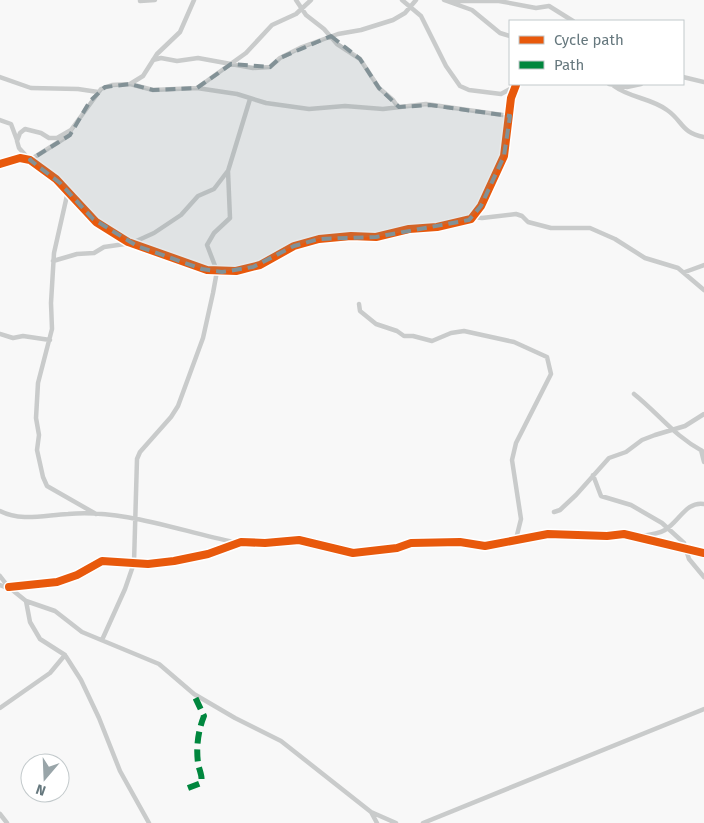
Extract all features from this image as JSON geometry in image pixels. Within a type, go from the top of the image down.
[{"type":"street","points":[[140,1],[155,0]]},
{"type":"street","points":[[130,84],[143,76],[153,60],[180,32],[194,0]]},
{"type":"street","points":[[296,0],[302,10],[342,48],[360,59],[379,88],[394,100],[398,107]]},
{"type":"street","points":[[197,88],[255,45],[272,26],[302,10],[311,0]]},
{"type":"street","points":[[402,0],[421,16],[446,66],[460,86],[469,90],[502,94],[516,85]]},
{"type":"street","points":[[153,60],[161,58],[177,61],[198,58],[253,68],[270,66],[280,58],[331,36],[369,28],[393,20],[405,13],[416,0]]},
{"type":"street","points":[[445,1],[499,1],[536,8],[549,6],[571,20]]},
{"type":"street","points":[[445,1],[472,10],[500,33],[509,36]]},
{"type":"street","points":[[684,75],[704,82]]},
{"type":"street","points":[[0,77],[19,85],[39,89],[78,89],[98,92]]},
{"type":"street","points":[[0,164],[20,158],[30,160],[68,136],[98,92],[112,86],[130,84],[154,90],[197,88],[309,109],[345,106],[375,109],[430,104],[510,116]]},
{"type":"street","points":[[0,120],[11,124],[19,148],[30,160],[68,191],[96,222],[132,243],[202,269],[236,271],[254,267],[294,246],[319,239],[351,236],[376,237],[414,228],[437,227],[451,222],[467,221],[474,217],[504,156],[511,98],[517,85]]},
{"type":"street","points":[[612,85],[627,88],[638,85]]},
{"type":"street","points":[[612,85],[625,93],[660,106],[672,114],[683,128],[704,138]]},
{"type":"street","points":[[53,261],[77,254],[94,253],[104,247],[132,243],[154,233],[175,220],[198,196],[214,190],[228,171],[250,99]]},
{"type":"street","points":[[17,141],[20,133],[26,129],[53,138],[71,130]]},
{"type":"street","points":[[102,640],[125,589],[134,563],[137,459],[142,449],[171,417],[178,406],[203,338],[217,271],[207,245],[220,225],[230,218],[228,171]]},
{"type":"street","points":[[68,191],[67,201],[57,232],[53,261],[52,329],[41,364],[37,394],[39,435],[37,450],[47,486],[96,514]]},
{"type":"street","points":[[474,217],[488,218],[516,214],[522,216],[528,222],[551,228],[590,228],[615,239],[645,258],[671,265],[684,272],[704,290]]},
{"type":"street","points":[[684,272],[704,266]]},
{"type":"street","points":[[358,304],[360,311],[376,324],[397,331],[404,336],[413,336],[432,341],[456,331],[464,331],[514,342],[547,356],[551,374],[516,443],[512,460],[521,519],[516,539]]},
{"type":"street","points":[[0,334],[13,338],[23,336],[50,340]]},
{"type":"street","points":[[634,394],[672,430],[702,451],[704,462]]},
{"type":"street","points":[[554,512],[560,510],[576,495],[609,458],[626,452],[642,440],[688,425],[704,414]]},
{"type":"street","points":[[593,474],[601,496],[631,505],[656,518],[684,542],[693,565],[704,577]]},
{"type":"street","points":[[0,511],[12,517],[21,518],[46,517],[69,513],[96,514],[187,529],[235,542],[265,543],[296,540],[353,553],[397,548],[411,543],[460,542],[485,546],[548,534],[640,536],[668,528],[689,507],[695,504],[704,504]]},
{"type":"street","points":[[640,536],[704,553]]},
{"type":"street","points":[[0,585],[10,588],[57,582],[77,575],[102,561],[134,563],[185,560],[235,542]]},
{"type":"street","points":[[0,576],[10,588],[26,601],[54,611],[82,632],[159,664],[194,694],[235,718],[281,741],[371,812],[396,823]]},
{"type":"street","points":[[26,601],[30,622],[40,639],[66,654],[96,712],[120,771],[150,823]]},
{"type":"street","points":[[0,708],[50,673],[66,654]]},
{"type":"street","points":[[423,823],[704,709]]},
{"type":"street","points":[[371,812],[377,823]]},
{"type":"street","points":[[2,818],[7,823]]},
{"type":"highlighted area","points":[[331,36],[360,59],[379,88],[399,107],[430,105],[510,116],[504,156],[481,206],[469,220],[376,237],[319,239],[294,246],[253,267],[222,272],[202,269],[137,246],[93,219],[60,183],[30,160],[70,135],[90,101],[105,87],[130,84],[153,90],[197,88],[231,64],[270,67],[280,58]]},
{"type":"marked path","points":[[188,788],[201,783],[197,745],[204,716],[195,697]]},
{"type":"cycle path","points":[[0,164],[20,158],[30,160],[56,179],[96,222],[128,242],[207,270],[236,271],[260,265],[294,246],[319,239],[351,236],[376,237],[409,229],[437,227],[471,219],[481,206],[504,156],[511,98],[516,85]]},
{"type":"cycle path","points":[[9,587],[57,582],[77,575],[102,561],[148,564],[174,561],[208,554],[241,542],[265,543],[299,540],[353,553],[397,548],[411,543],[460,542],[485,546],[548,534],[607,536],[624,534],[704,553]]}]
